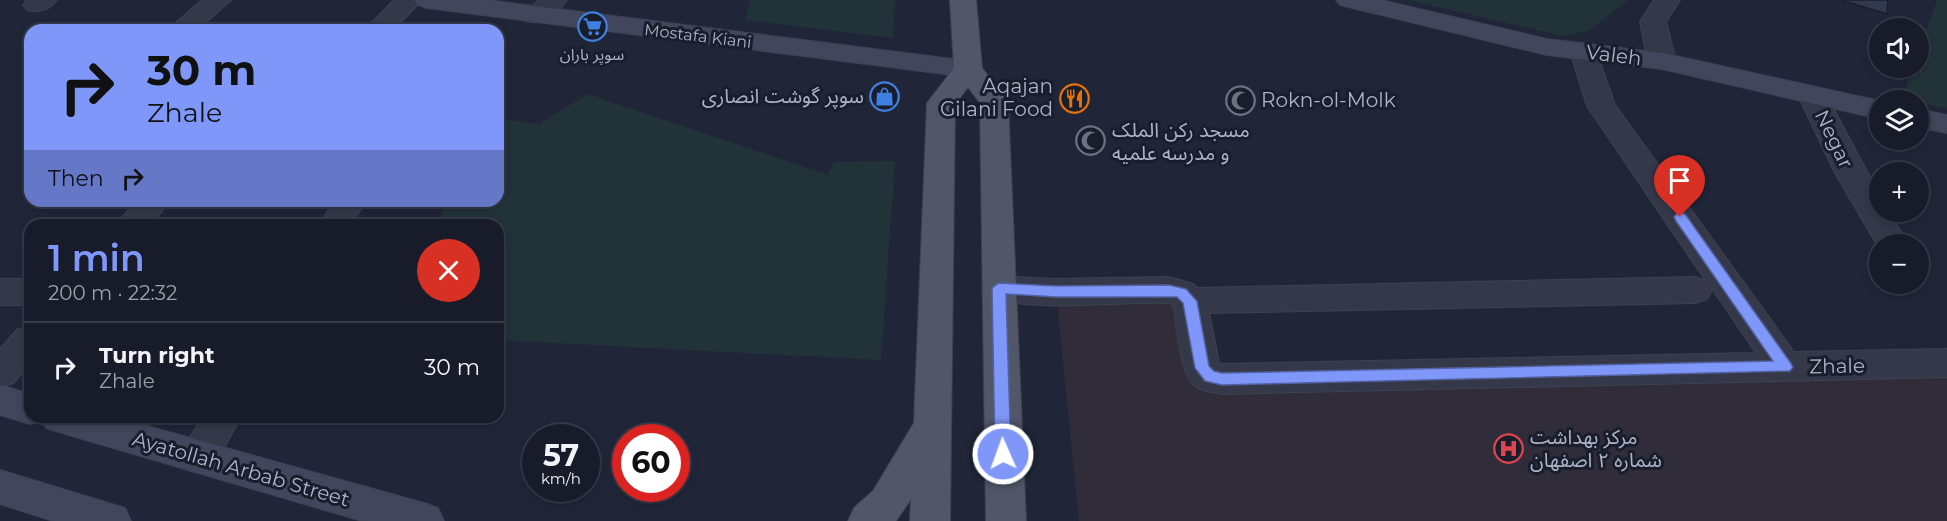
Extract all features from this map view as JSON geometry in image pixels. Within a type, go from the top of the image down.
[{"type":"main road","points":[[963,0],[968,69],[994,102],[1009,514]]},
{"type":"main road","points":[[930,521],[941,103],[968,69]]},
{"type":"main road","points":[[868,521],[887,503],[932,427]]},
{"type":"street","points":[[188,24],[218,0]]},
{"type":"street","points":[[384,24],[409,0]]},
{"type":"street","name":"Mostafa Kiani","points":[[427,0],[544,8],[968,69]]},
{"type":"street","name":"Valeh","points":[[1349,0],[1546,47],[1662,62],[1869,108]]},
{"type":"street","points":[[1662,62],[1653,22],[1667,0]]},
{"type":"street","points":[[1583,51],[1601,105],[1785,367]]},
{"type":"street","name":"Negar","points":[[1812,95],[1849,171],[1886,234]]},
{"type":"street","points":[[1929,120],[1947,124]]},
{"type":"street","points":[[138,219],[148,207]]},
{"type":"street","points":[[999,288],[1056,292],[1169,290],[1181,293],[1190,301],[1695,290]]},
{"type":"street","points":[[0,292],[24,292]]},
{"type":"street","name":"Zhale","points":[[1190,301],[1202,368],[1210,377],[1222,379],[1947,363]]},
{"type":"street","points":[[0,374],[24,347]]},
{"type":"street","points":[[0,400],[24,407]]},
{"type":"street","name":"Ayatollah Arbab Street","points":[[80,423],[424,521]]},
{"type":"street","points":[[198,457],[218,423]]},
{"type":"street","points":[[0,487],[111,521]]},
{"type":"shaded area","points":[[750,0],[895,0],[893,38],[745,20]]},
{"type":"shaded area","points":[[1407,0],[1629,0],[1588,31],[1563,36]]},
{"type":"shaded area","points":[[1937,0],[1947,0],[1947,109],[1929,105],[1929,90],[1905,90],[1909,78],[1929,78],[1929,23]]},
{"type":"shaded area","points":[[588,94],[828,175],[834,162],[895,161],[881,360],[504,340],[504,219],[439,219],[444,207],[504,207],[504,120],[539,124]]},
{"type":"shaded area","name":"مرکز بهداشت شماره ۲ اصفهان","points":[[1169,290],[1202,368],[1947,363],[1947,521],[1079,521],[1056,292]]},
{"type":"building","points":[[1841,0],[1888,0],[1887,14]]},
{"type":"place","name":"سوپر باران","points":[[592,26]]},
{"type":"place","name":"سوپر گوشت انصاری","points":[[885,96]]},
{"type":"place","name":"Aqajan Gilani Food","points":[[1074,98]]},
{"type":"place","name":"Rokn-ol-Molk","points":[[1240,100]]},
{"type":"place","name":"مسجد رکن الملک و مدرسه علمیه","points":[[1091,141]]},
{"type":"place","name":"مرکز بهداشت شماره ۲ اصفهان","points":[[1509,449]]},
{"type":"route","points":[[1003,454],[999,288],[1056,292],[1169,290],[1181,293],[1190,301],[1202,368],[1210,377],[1222,379],[1785,367],[1680,217]]}]
